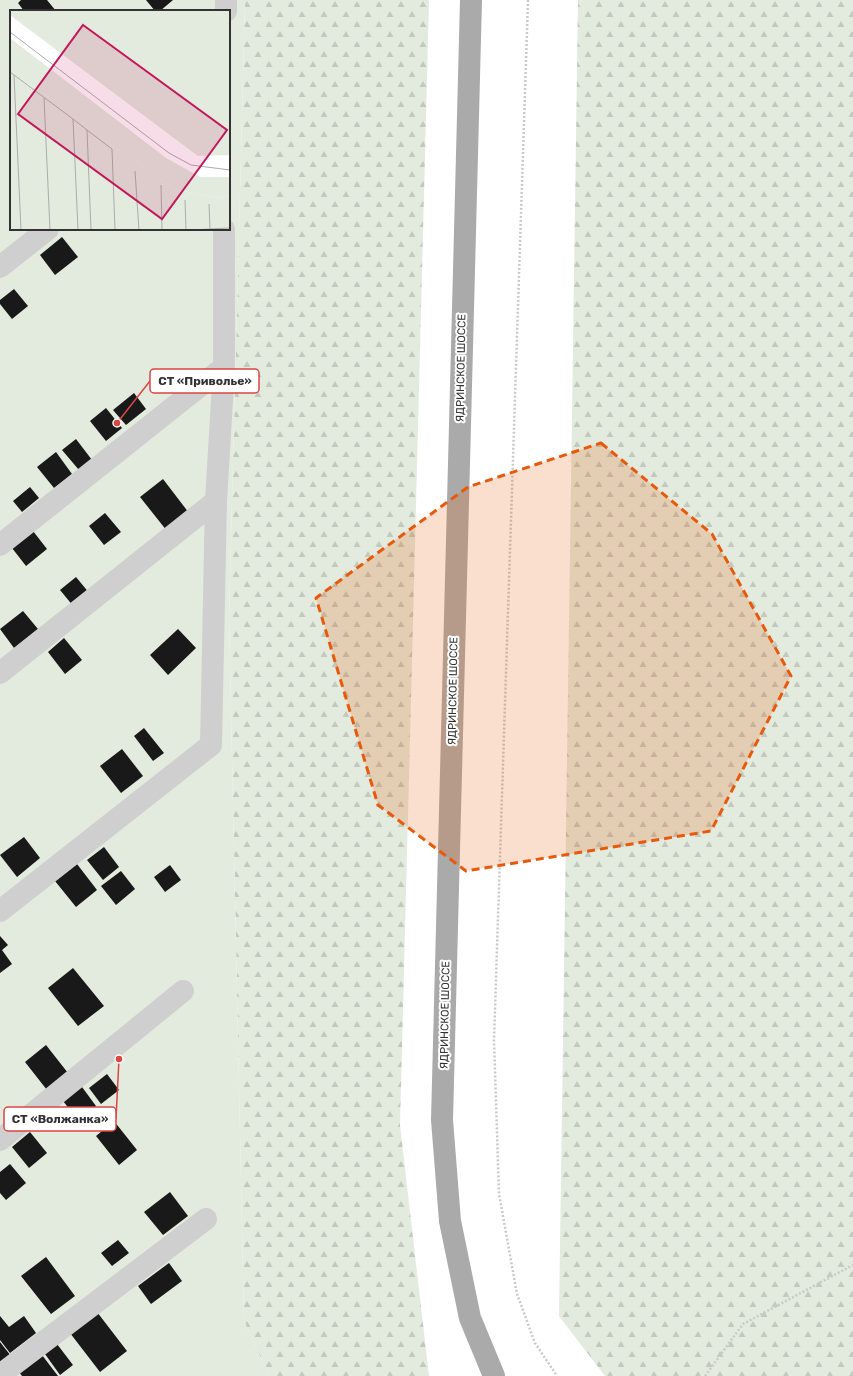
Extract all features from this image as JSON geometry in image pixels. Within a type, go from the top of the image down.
[{"type":"main road","name":"ЯДРИНСКОЕ ШОССЕ","points":[[471,0],[442,1120],[450,1220],[470,1318],[494,1376]]},
{"type":"lane","points":[[0,267],[47,230]]},
{"type":"lane","points":[[0,911],[211,745],[216,501],[224,367],[224,230]]},
{"type":"lane","points":[[0,545],[224,367]]},
{"type":"lane","points":[[0,673],[216,501]]},
{"type":"lane","points":[[0,1140],[183,991]]},
{"type":"lane","points":[[0,1375],[206,1219]]},
{"type":"path","points":[[528,0],[494,1040],[499,1194],[517,1294],[536,1343],[557,1376]]},
{"type":"path","points":[[706,1376],[743,1324],[853,1265]]},
{"type":"highlighted area","points":[[601,443],[712,534],[791,676],[711,831],[466,871],[378,805],[316,598],[468,487]]},
{"type":"green space","points":[[0,0],[245,0],[229,616],[244,1321],[269,1376],[0,1376]]},
{"type":"green space","points":[[245,0],[429,0],[400,1125],[429,1376],[269,1376],[244,1321],[229,616]]},
{"type":"green space","points":[[578,0],[853,0],[853,1376],[605,1376],[559,1316]]},
{"type":"building","points":[[21,0],[47,0],[55,10],[23,10],[18,3]]},
{"type":"building","points":[[146,0],[173,0],[161,10],[154,10]]},
{"type":"building","points":[[62,237],[78,257],[55,275],[40,255]]},
{"type":"building","points":[[14,289],[28,306],[12,319],[0,304],[0,300]]},
{"type":"building","points":[[134,393],[146,409],[126,425],[113,410]]},
{"type":"building","points":[[106,408],[122,428],[106,441],[90,421]]},
{"type":"building","points":[[76,439],[92,460],[79,470],[62,450]]},
{"type":"building","points":[[56,452],[72,474],[54,488],[37,467]]},
{"type":"building","points":[[163,479],[189,513],[167,531],[140,497]]},
{"type":"building","points":[[30,487],[39,498],[22,512],[13,501]]},
{"type":"building","points":[[105,513],[121,532],[104,545],[89,526]]},
{"type":"building","points":[[33,531],[47,549],[26,566],[12,548]]},
{"type":"building","points":[[76,577],[90,594],[74,607],[60,590]]},
{"type":"building","points":[[23,611],[38,629],[14,648],[0,629]]},
{"type":"building","points":[[178,629],[196,648],[168,675],[150,655]]},
{"type":"building","points":[[64,638],[82,660],[65,674],[48,652]]},
{"type":"building","points":[[144,728],[164,753],[153,761],[134,736]]},
{"type":"building","points":[[122,749],[143,776],[121,793],[100,766]]},
{"type":"building","points":[[24,837],[40,858],[17,877],[0,855]]},
{"type":"building","points":[[104,847],[119,867],[103,880],[87,860]]},
{"type":"building","points":[[77,864],[97,890],[76,907],[55,881]]},
{"type":"building","points":[[170,865],[181,880],[165,892],[154,877]]},
{"type":"building","points":[[121,871],[135,889],[116,905],[101,886]]},
{"type":"building","points":[[0,936],[8,945],[2,950],[12,964],[0,973]]},
{"type":"building","points":[[73,968],[104,1006],[78,1026],[48,988]]},
{"type":"building","points":[[46,1045],[68,1073],[47,1090],[25,1062]]},
{"type":"building","points":[[107,1074],[119,1090],[101,1104],[89,1088]]},
{"type":"building","points":[[82,1087],[96,1106],[78,1120],[63,1101]]},
{"type":"building","points":[[114,1121],[137,1150],[119,1165],[96,1136]]},
{"type":"building","points":[[30,1132],[47,1153],[29,1168],[12,1147]]},
{"type":"building","points":[[10,1164],[26,1183],[6,1200],[0,1193],[0,1172]]},
{"type":"building","points":[[170,1192],[188,1216],[163,1235],[144,1212]]},
{"type":"building","points":[[118,1240],[129,1253],[112,1266],[101,1253]]},
{"type":"building","points":[[46,1257],[75,1296],[51,1314],[21,1276]]},
{"type":"building","points":[[169,1263],[182,1281],[151,1304],[138,1286]]},
{"type":"building","points":[[97,1312],[127,1351],[100,1372],[70,1333]]},
{"type":"building","points":[[0,1316],[9,1327],[24,1316],[36,1333],[10,1353],[0,1340]]},
{"type":"building","points":[[0,1342],[11,1356],[0,1365]]},
{"type":"building","points":[[57,1344],[73,1365],[60,1375],[45,1354]]},
{"type":"building","points":[[42,1355],[58,1376],[22,1376],[19,1372]]},
{"type":"place","name":"СТ «Приволье»","points":[[117,423]]},
{"type":"place","name":"СТ «Волжанка»","points":[[119,1059]]}]
